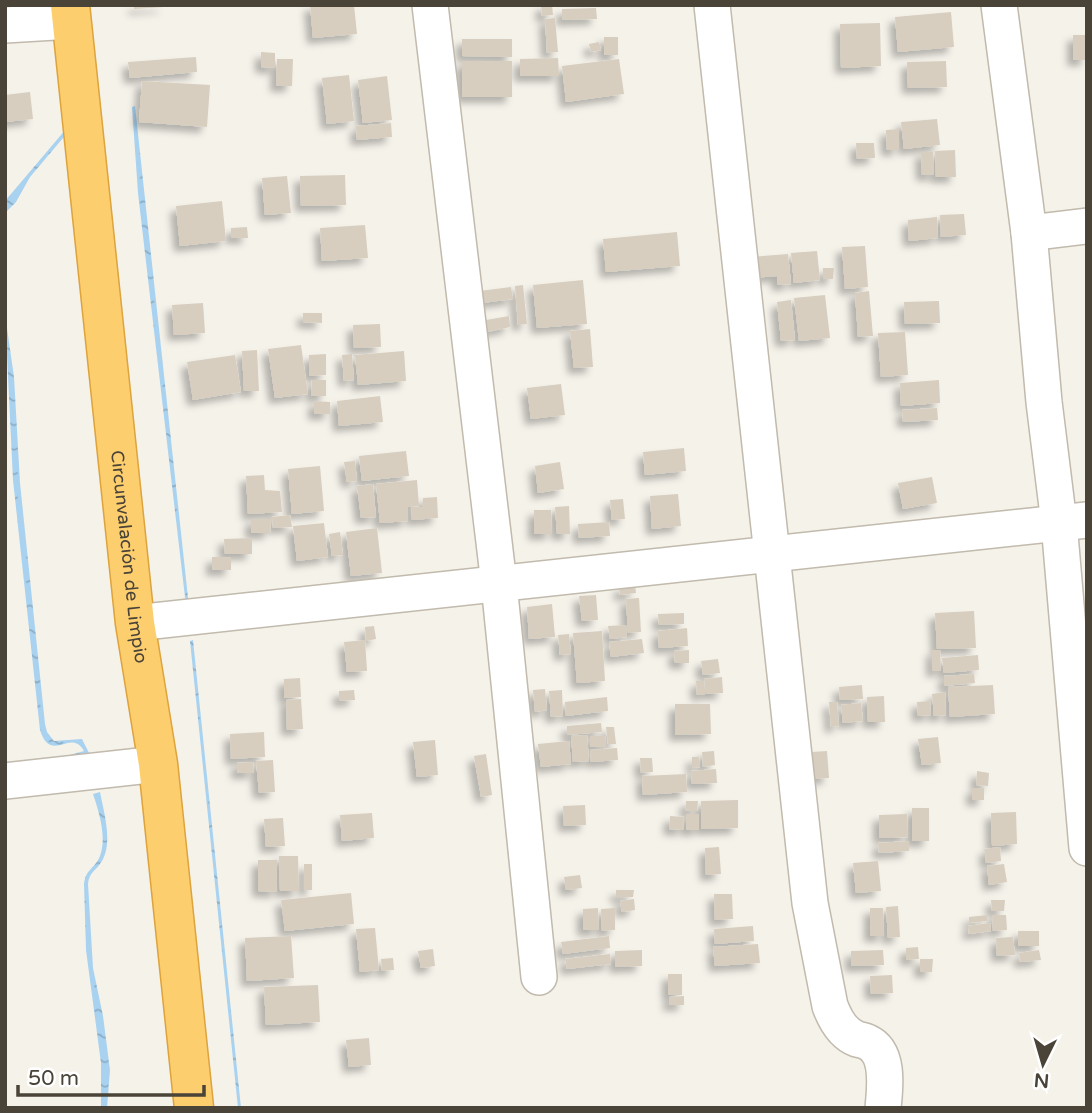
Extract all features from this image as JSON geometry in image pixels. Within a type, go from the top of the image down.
[{"type":"highway","name":"Circunvalación de Limpio","points":[[71,13],[135,623],[158,764],[194,1108]]},
{"type":"street","points":[[430,5],[499,584],[540,977]]},
{"type":"street","points":[[712,5],[810,903],[830,1006],[835,1019],[849,1035],[869,1042],[880,1057],[885,1076],[883,1108]]},
{"type":"street","points":[[999,5],[1029,233],[1044,402],[1073,522],[1087,848]]},
{"type":"street","points":[[5,25],[71,13]]},
{"type":"street","points":[[1029,233],[1087,226]]},
{"type":"street","points":[[135,623],[1073,522]]},
{"type":"street","points":[[5,781],[158,764]]},
{"type":"water","points":[[135,106],[189,607],[186,606],[138,193],[132,107]]},
{"type":"water","points":[[72,122],[74,125],[30,177],[16,202],[5,213],[5,201]]},
{"type":"water","points":[[5,314],[14,377],[20,483],[45,724],[54,741],[82,739],[90,755],[84,753],[52,763],[52,760],[84,751],[73,743],[50,745],[40,730],[13,480]]},
{"type":"water","points":[[193,640],[241,1108],[238,1108],[190,641]]},
{"type":"water","points":[[100,792],[107,827],[107,845],[102,861],[91,874],[88,884],[93,968],[110,1070],[107,1108],[101,1108],[101,1063],[86,950],[84,884],[102,849],[101,825],[93,794]]},
{"type":"building","points":[[134,5],[164,5],[164,7],[134,9]]},
{"type":"building","points":[[310,5],[354,5],[357,34],[313,38]]},
{"type":"building","points":[[541,5],[552,5],[553,15],[542,16]]},
{"type":"building","points":[[596,8],[597,19],[562,20],[562,9]]},
{"type":"building","points":[[951,12],[954,47],[898,52],[895,17]]},
{"type":"building","points":[[555,18],[558,52],[547,53],[545,19]]},
{"type":"building","points":[[880,23],[881,66],[841,68],[840,24]]},
{"type":"building","points":[[1073,35],[1087,35],[1087,60],[1073,60]]},
{"type":"building","points":[[604,37],[618,37],[618,55],[604,55]]},
{"type":"building","points":[[462,39],[512,39],[512,57],[462,56]]},
{"type":"building","points":[[599,42],[601,50],[591,52],[589,44]]},
{"type":"building","points":[[261,52],[275,53],[275,68],[261,67]]},
{"type":"building","points":[[196,57],[197,72],[130,78],[128,62]]},
{"type":"building","points":[[558,58],[559,76],[520,76],[520,59]]},
{"type":"building","points":[[277,59],[293,59],[292,86],[276,86]]},
{"type":"building","points":[[619,59],[624,94],[566,102],[562,66]]},
{"type":"building","points":[[462,61],[512,61],[512,97],[462,97]]},
{"type":"building","points":[[946,61],[947,87],[908,88],[907,62]]},
{"type":"building","points":[[349,75],[354,121],[327,124],[322,78]]},
{"type":"building","points":[[387,76],[392,120],[363,123],[358,80]]},
{"type":"building","points":[[142,81],[210,85],[207,127],[139,122]]},
{"type":"building","points":[[30,92],[33,119],[5,122],[5,95]]},
{"type":"building","points":[[937,119],[940,145],[904,149],[901,122]]},
{"type":"building","points":[[391,123],[392,137],[357,140],[356,126]]},
{"type":"building","points":[[899,129],[899,150],[887,150],[886,130]]},
{"type":"building","points":[[856,143],[874,143],[875,158],[857,159]]},
{"type":"building","points":[[955,150],[956,177],[936,177],[935,151]]},
{"type":"building","points":[[921,152],[933,152],[934,175],[922,175]]},
{"type":"building","points":[[345,175],[346,205],[301,206],[300,176]]},
{"type":"building","points":[[287,176],[291,213],[265,215],[262,178]]},
{"type":"building","points":[[222,201],[226,241],[180,246],[176,206]]},
{"type":"building","points":[[964,214],[966,235],[941,237],[940,215]]},
{"type":"building","points":[[937,217],[938,238],[909,241],[908,220]]},
{"type":"building","points":[[365,225],[368,258],[322,261],[320,228]]},
{"type":"building","points":[[247,227],[248,238],[231,238],[231,228]]},
{"type":"building","points":[[677,232],[680,266],[606,272],[603,239]]},
{"type":"building","points":[[865,246],[868,287],[845,289],[842,247]]},
{"type":"building","points":[[817,251],[820,280],[794,283],[791,253]]},
{"type":"building","points":[[788,254],[791,284],[778,285],[777,276],[752,278],[751,257]]},
{"type":"building","points":[[823,268],[834,268],[833,279],[823,279]]},
{"type":"building","points":[[583,280],[587,324],[537,328],[533,285]]},
{"type":"building","points":[[523,285],[527,324],[518,325],[515,286]]},
{"type":"building","points":[[511,287],[513,299],[482,303],[480,291]]},
{"type":"building","points":[[869,291],[873,336],[858,337],[855,293]]},
{"type":"building","points":[[825,295],[830,338],[799,341],[794,298]]},
{"type":"building","points":[[791,300],[795,340],[781,341],[777,302]]},
{"type":"building","points":[[939,301],[940,323],[905,324],[904,302]]},
{"type":"building","points":[[203,303],[205,333],[174,335],[172,305]]},
{"type":"building","points":[[303,313],[322,313],[322,323],[303,322]]},
{"type":"building","points":[[509,316],[510,327],[488,332],[486,320]]},
{"type":"building","points":[[380,324],[381,347],[354,348],[353,325]]},
{"type":"building","points":[[590,329],[593,367],[574,368],[570,331]]},
{"type":"building","points":[[905,332],[908,375],[881,377],[878,333]]},
{"type":"building","points":[[301,345],[308,394],[275,398],[268,349]]},
{"type":"building","points":[[257,350],[259,391],[244,391],[242,351]]},
{"type":"building","points":[[404,351],[406,381],[358,385],[355,355]]},
{"type":"building","points":[[326,354],[326,375],[309,376],[309,355]]},
{"type":"building","points":[[352,354],[354,380],[344,381],[342,355]]},
{"type":"building","points":[[235,355],[241,392],[193,400],[187,362]]},
{"type":"building","points":[[312,380],[326,380],[326,396],[311,396]]},
{"type":"building","points":[[939,380],[940,403],[901,406],[900,383]]},
{"type":"building","points":[[561,384],[565,415],[531,419],[527,388]]},
{"type":"building","points":[[380,396],[383,422],[339,426],[337,401]]},
{"type":"building","points":[[314,401],[330,402],[330,414],[314,414]]},
{"type":"building","points":[[937,408],[938,420],[903,422],[902,410]]},
{"type":"building","points":[[684,448],[686,471],[645,475],[643,452]]},
{"type":"building","points":[[406,451],[409,476],[362,481],[359,456]]},
{"type":"building","points":[[355,461],[357,481],[347,482],[344,462]]},
{"type":"building","points":[[560,462],[564,489],[538,493],[535,466]]},
{"type":"building","points":[[320,466],[324,511],[292,514],[288,469]]},
{"type":"building","points":[[264,475],[265,490],[280,491],[282,512],[248,514],[246,476]]},
{"type":"building","points":[[932,477],[937,503],[903,509],[898,483]]},
{"type":"building","points":[[417,480],[419,506],[408,507],[408,521],[380,523],[376,484]]},
{"type":"building","points":[[373,484],[376,517],[361,518],[357,486]]},
{"type":"building","points":[[678,494],[681,526],[652,529],[650,496]]},
{"type":"building","points":[[437,497],[438,518],[412,520],[411,507],[422,507],[423,498]]},
{"type":"building","points":[[623,499],[625,519],[612,520],[610,500]]},
{"type":"building","points":[[569,506],[570,534],[557,534],[555,507]]},
{"type":"building","points":[[534,510],[551,510],[552,534],[534,534]]},
{"type":"building","points":[[290,515],[292,527],[273,528],[272,517]]},
{"type":"building","points":[[251,519],[271,519],[270,533],[251,533]]},
{"type":"building","points":[[609,522],[610,536],[579,538],[578,524]]},
{"type":"building","points":[[324,523],[328,557],[297,561],[293,526]]},
{"type":"building","points":[[377,528],[382,573],[351,576],[346,532]]},
{"type":"building","points":[[340,532],[343,555],[332,556],[329,534]]},
{"type":"building","points":[[252,538],[252,554],[225,554],[224,539]]},
{"type":"building","points":[[212,557],[231,557],[231,570],[212,570]]},
{"type":"building","points":[[635,585],[636,593],[620,595],[619,587]]},
{"type":"building","points":[[596,595],[598,620],[582,621],[579,596]]},
{"type":"building","points":[[639,598],[641,632],[628,633],[626,599]]},
{"type":"building","points":[[552,604],[555,637],[529,639],[527,607]]},
{"type":"building","points":[[974,611],[976,648],[937,649],[935,613]]},
{"type":"building","points":[[684,613],[684,624],[659,625],[658,614]]},
{"type":"building","points":[[626,625],[627,637],[610,639],[608,626]]},
{"type":"building","points":[[374,626],[376,639],[366,641],[365,627]]},
{"type":"building","points":[[687,628],[688,646],[659,648],[658,631]]},
{"type":"building","points":[[602,631],[605,681],[577,683],[573,633]]},
{"type":"building","points":[[569,634],[571,654],[560,655],[558,635]]},
{"type":"building","points":[[642,639],[644,653],[611,657],[609,642]]},
{"type":"building","points":[[365,640],[367,671],[347,672],[344,642]]},
{"type":"building","points":[[689,650],[689,663],[675,663],[674,651]]},
{"type":"building","points":[[932,650],[940,650],[941,671],[932,671]]},
{"type":"building","points":[[978,655],[979,670],[944,673],[942,658]]},
{"type":"building","points":[[718,659],[720,673],[703,675],[701,661]]},
{"type":"building","points":[[974,674],[975,683],[944,686],[944,676]]},
{"type":"building","points":[[722,677],[723,693],[706,694],[704,679]]},
{"type":"building","points":[[300,678],[301,697],[284,698],[284,679]]},
{"type":"building","points":[[696,681],[704,681],[705,695],[697,695]]},
{"type":"building","points":[[862,685],[863,699],[840,700],[839,687]]},
{"type":"building","points":[[993,685],[995,714],[950,717],[948,687]]},
{"type":"building","points":[[545,689],[547,710],[535,712],[533,690]]},
{"type":"building","points":[[354,690],[355,700],[339,701],[339,691]]},
{"type":"building","points":[[562,690],[563,716],[551,717],[549,691]]},
{"type":"building","points":[[945,692],[946,715],[934,716],[932,694]]},
{"type":"building","points":[[884,696],[885,722],[868,722],[867,697]]},
{"type":"building","points":[[607,697],[608,711],[566,716],[565,702]]},
{"type":"building","points":[[301,699],[303,729],[287,730],[286,700]]},
{"type":"building","points":[[930,701],[931,715],[918,716],[917,702]]},
{"type":"building","points":[[829,702],[837,702],[839,726],[831,727]]},
{"type":"building","points":[[861,703],[863,721],[843,723],[841,705]]},
{"type":"building","points":[[675,704],[710,704],[711,734],[675,735]]},
{"type":"building","points":[[601,723],[602,732],[567,735],[567,726]]},
{"type":"building","points":[[606,727],[614,727],[616,744],[608,744]]},
{"type":"building","points":[[264,732],[265,757],[231,759],[230,734]]},
{"type":"building","points":[[587,735],[589,761],[573,762],[571,736]]},
{"type":"building","points":[[590,736],[605,736],[606,747],[590,747]]},
{"type":"building","points":[[938,737],[941,763],[922,765],[918,739]]},
{"type":"building","points":[[435,740],[438,775],[417,777],[413,742]]},
{"type":"building","points":[[569,741],[571,764],[541,767],[538,744]]},
{"type":"building","points":[[617,748],[618,760],[591,762],[590,750]]},
{"type":"building","points":[[714,751],[715,765],[703,767],[702,752]]},
{"type":"building","points":[[827,751],[829,778],[814,779],[812,752]]},
{"type":"building","points":[[486,754],[492,795],[481,797],[474,756]]},
{"type":"building","points":[[692,757],[699,757],[700,767],[692,768]]},
{"type":"building","points":[[640,758],[652,758],[653,772],[641,773]]},
{"type":"building","points":[[273,760],[275,792],[259,793],[256,761]]},
{"type":"building","points":[[253,762],[254,773],[237,773],[237,763]]},
{"type":"building","points":[[716,769],[717,783],[692,784],[691,771]]},
{"type":"building","points":[[977,771],[989,773],[988,786],[976,785]]},
{"type":"building","points":[[686,774],[687,792],[643,795],[642,776]]},
{"type":"building","points":[[972,788],[984,788],[984,800],[972,800]]},
{"type":"building","points":[[738,800],[738,828],[701,829],[701,801]]},
{"type":"building","points":[[686,801],[698,801],[697,811],[685,811]]},
{"type":"building","points":[[585,805],[586,825],[564,826],[563,806]]},
{"type":"building","points":[[912,808],[929,808],[929,841],[912,841]]},
{"type":"building","points":[[1016,812],[1017,844],[992,846],[991,813]]},
{"type":"building","points":[[372,813],[374,838],[342,841],[340,815]]},
{"type":"building","points":[[686,814],[699,814],[699,830],[686,830]]},
{"type":"building","points":[[907,814],[908,837],[879,838],[879,815]]},
{"type":"building","points":[[670,816],[684,817],[683,830],[669,829]]},
{"type":"building","points":[[283,818],[285,846],[266,847],[264,819]]},
{"type":"building","points":[[909,841],[909,851],[879,853],[878,843]]},
{"type":"building","points":[[719,847],[721,874],[706,875],[705,848]]},
{"type":"building","points":[[1000,847],[1001,861],[986,863],[985,849]]},
{"type":"building","points":[[279,856],[298,856],[299,891],[280,891]]},
{"type":"building","points":[[258,860],[277,860],[277,892],[258,891]]},
{"type":"building","points":[[878,861],[881,891],[856,893],[853,863]]},
{"type":"building","points":[[304,864],[312,864],[312,890],[304,890]]},
{"type":"building","points":[[1004,864],[1007,882],[989,885],[987,866]]},
{"type":"building","points":[[580,875],[582,888],[566,890],[564,877]]},
{"type":"building","points":[[616,890],[634,890],[633,897],[616,897]]},
{"type":"building","points":[[351,893],[354,924],[285,931],[281,900]]},
{"type":"building","points":[[714,894],[732,894],[733,919],[715,920]]},
{"type":"building","points":[[634,899],[635,910],[622,912],[620,901]]},
{"type":"building","points":[[991,900],[1005,900],[1004,911],[992,911]]},
{"type":"building","points":[[898,906],[900,937],[888,938],[886,907]]},
{"type":"building","points":[[598,908],[599,930],[583,930],[583,909]]},
{"type":"building","points":[[615,908],[615,930],[602,931],[601,909]]},
{"type":"building","points":[[870,908],[883,908],[884,936],[870,936]]},
{"type":"building","points":[[987,915],[987,921],[969,923],[969,917]]},
{"type":"building","points":[[992,915],[1006,915],[1007,930],[993,931]]},
{"type":"building","points":[[990,923],[991,931],[969,934],[968,926]]},
{"type":"building","points":[[753,926],[754,941],[715,944],[714,929]]},
{"type":"building","points":[[375,928],[379,970],[360,972],[356,929]]},
{"type":"building","points":[[1018,931],[1039,931],[1039,946],[1018,946]]},
{"type":"building","points":[[291,936],[294,978],[247,981],[245,938]]},
{"type":"building","points":[[609,936],[610,948],[563,954],[561,942]]},
{"type":"building","points":[[1013,937],[1015,955],[997,956],[996,938]]},
{"type":"building","points":[[758,944],[760,963],[715,966],[713,947]]},
{"type":"building","points":[[918,947],[919,959],[906,960],[906,948]]},
{"type":"building","points":[[433,949],[435,966],[421,968],[418,951]]},
{"type":"building","points":[[642,950],[642,966],[615,967],[615,951]]},
{"type":"building","points":[[883,950],[884,965],[851,966],[851,951]]},
{"type":"building","points":[[1039,950],[1041,960],[1020,962],[1019,953]]},
{"type":"building","points":[[610,954],[611,964],[567,969],[565,959]]},
{"type":"building","points":[[393,958],[394,970],[382,971],[381,959]]},
{"type":"building","points":[[920,959],[933,959],[932,972],[920,972]]},
{"type":"building","points":[[668,974],[682,974],[682,995],[668,995]]},
{"type":"building","points":[[892,975],[893,993],[871,994],[870,976]]},
{"type":"building","points":[[318,985],[320,1022],[266,1025],[264,987]]},
{"type":"building","points":[[684,996],[684,1005],[669,1005],[669,997]]},
{"type":"building","points":[[369,1038],[371,1065],[349,1067],[346,1040]]}]
